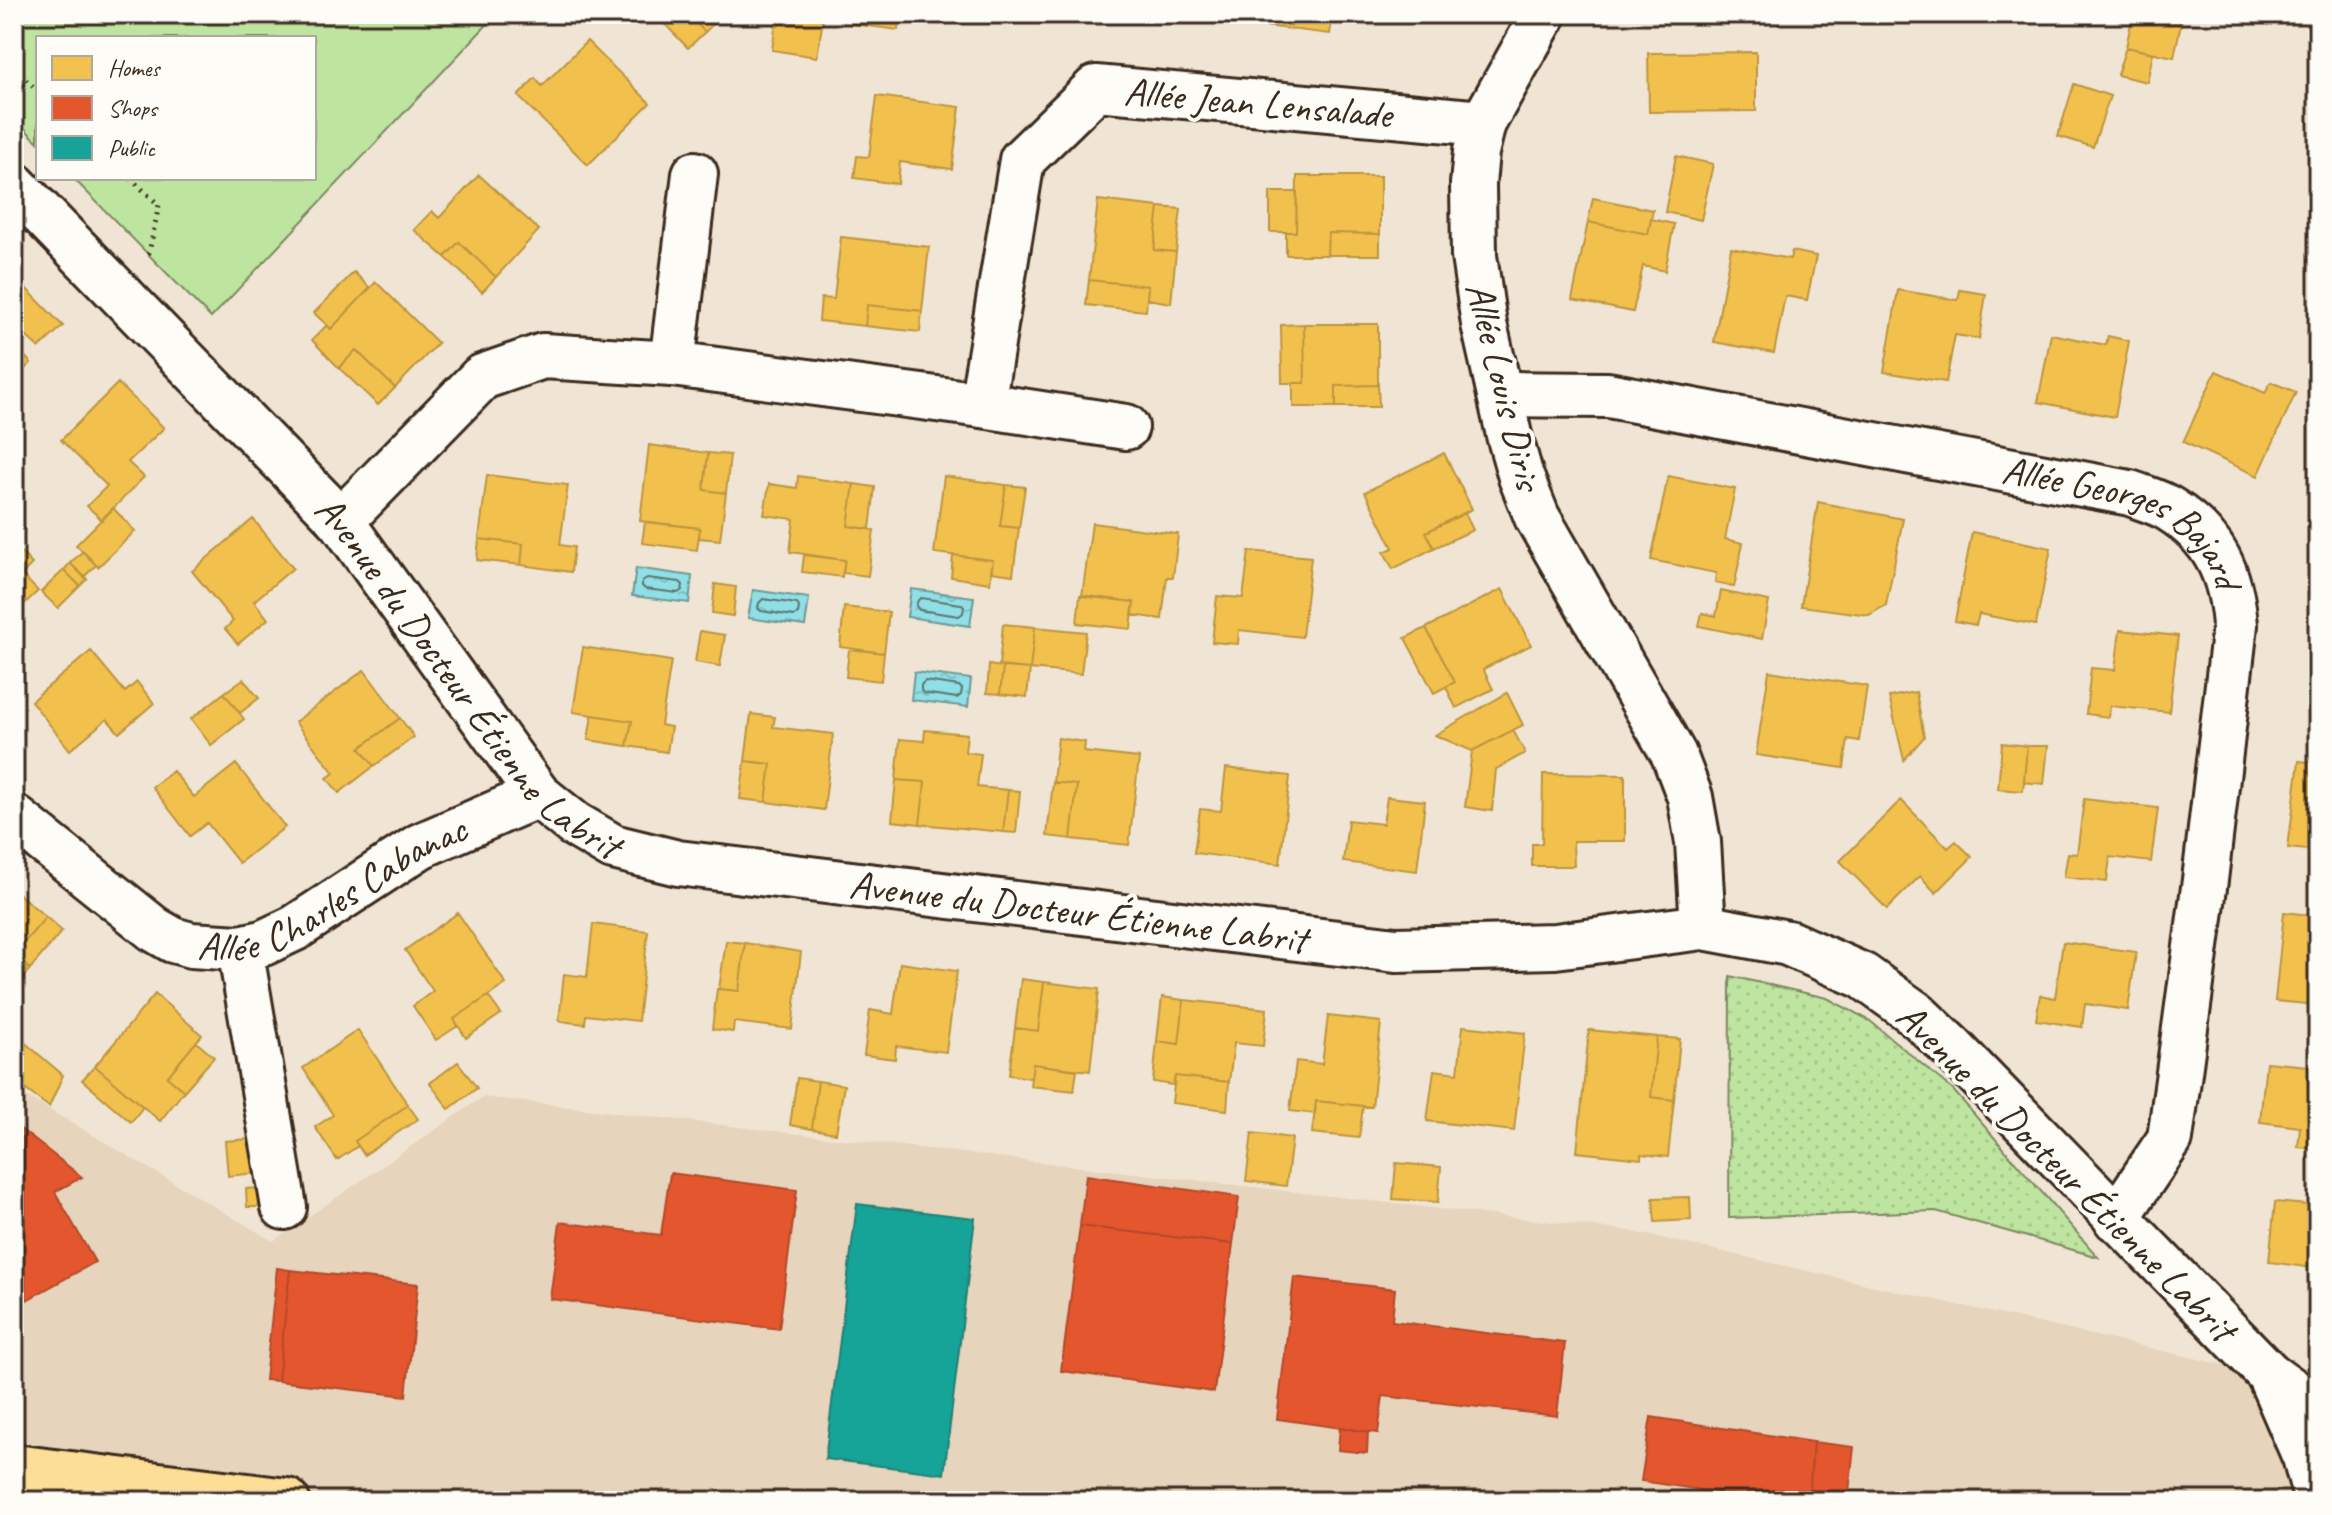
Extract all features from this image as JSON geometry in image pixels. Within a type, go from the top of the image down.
[{"type":"main road","points":[[14,1467],[287,1501]]},
{"type":"street","name":"Allée Louis Diris","points":[[1544,14],[1483,123],[1476,152],[1474,256],[1484,324],[1521,477],[1537,517],[1674,755],[1690,797],[1698,842],[1703,927]]},
{"type":"street","name":"Allée Jean Lensalade","points":[[982,405],[1022,160],[1096,88],[1483,123]]},
{"type":"street","points":[[672,364],[695,174]]},
{"type":"street","name":"Avenue du Docteur Étienne Labrit","points":[[14,185],[341,521],[538,795],[574,824],[613,847],[678,863],[1396,950],[1555,946],[1703,927],[1788,943],[1863,976],[1916,1014],[2269,1374],[2318,1409]]},
{"type":"street","points":[[341,521],[482,377],[543,356],[672,364],[1126,427]]},
{"type":"street","name":"Allée Georges Bajard","points":[[1500,394],[1608,395],[2130,493],[2169,509],[2204,536],[2225,571],[2233,597],[2235,625],[2205,880],[2170,1139],[2116,1219]]},
{"type":"street","name":"Allée Charles Cabanac","points":[[14,817],[154,929],[173,940],[191,945],[240,948],[263,943],[295,928],[420,846],[538,795]]},
{"type":"street","points":[[240,948],[284,1207]]},
{"type":"street","name":"Avenue du Docteur Étienne Labrit","points":[[2269,1374],[2305,1457],[2317,1501]]},
{"type":"path","points":[[14,69],[36,89]]},
{"type":"path","points":[[132,180],[159,205],[136,309]]},
{"type":"shaded area","points":[[14,1089],[273,1241],[483,1097],[1630,1231],[2318,1386],[2318,1501],[14,1501]]},
{"type":"green space","points":[[14,14],[497,14],[211,318],[75,180],[316,180],[316,36],[36,36],[36,140],[14,118]]},
{"type":"green space","points":[[1730,976],[1827,998],[1869,1020],[1953,1090],[2098,1257],[1936,1211],[1729,1218]]},
{"type":"water","points":[[636,568],[692,576],[689,603],[632,596]]},
{"type":"water","points":[[911,589],[974,597],[970,626],[907,617]]},
{"type":"water","points":[[753,590],[809,598],[805,626],[748,618]]},
{"type":"water","points":[[914,672],[971,679],[968,707],[911,700]]},
{"type":"building: Homes","points":[[655,14],[687,14],[705,32],[688,48]]},
{"type":"building: Homes","points":[[687,14],[723,14],[705,32]]},
{"type":"building: Homes","points":[[777,14],[823,19],[817,57],[772,50]]},
{"type":"building: Homes","points":[[852,14],[900,14],[898,30],[851,24]]},
{"type":"building: Homes","points":[[1247,14],[1266,14],[1264,26],[1246,24]]},
{"type":"building: Homes","points":[[1266,14],[1333,14],[1330,34],[1264,26]]},
{"type":"building: Homes","points":[[2133,14],[2183,14],[2174,57],[2126,47]]},
{"type":"building: Homes","points":[[587,41],[650,103],[588,165],[518,96],[535,78],[542,86]]},
{"type":"building: Homes","points":[[2126,47],[2153,53],[2147,82],[2117,75]]},
{"type":"building: Homes","points":[[1756,52],[1756,111],[1649,112],[1648,53]]},
{"type":"building: Homes","points":[[2074,84],[2110,96],[2093,147],[2058,136]]},
{"type":"building: Homes","points":[[877,96],[960,107],[952,169],[900,162],[898,184],[854,178],[857,156],[869,157]]},
{"type":"building: Homes","points":[[1676,156],[1713,164],[1701,220],[1665,212]]},
{"type":"building: Homes","points":[[479,175],[539,230],[496,277],[459,242],[445,257],[414,230],[432,211],[439,218]]},
{"type":"building: Homes","points":[[1297,176],[1380,176],[1380,234],[1328,233],[1327,255],[1286,255],[1286,232],[1296,232]]},
{"type":"building: Homes","points":[[1270,192],[1297,192],[1296,232],[1270,232]]},
{"type":"building: Homes","points":[[1593,198],[1653,210],[1648,234],[1588,222]]},
{"type":"building: Homes","points":[[1098,200],[1159,207],[1154,250],[1176,252],[1171,303],[1147,299],[1148,286],[1089,280]]},
{"type":"building: Homes","points":[[1159,207],[1181,209],[1176,252],[1154,250]]},
{"type":"building: Homes","points":[[1651,219],[1674,224],[1665,271],[1643,266],[1633,312],[1572,300],[1588,222],[1648,234]]},
{"type":"building: Homes","points":[[1328,233],[1380,234],[1380,255],[1327,255]]},
{"type":"building: Homes","points":[[841,237],[929,247],[922,311],[867,305],[865,326],[819,321],[821,298],[834,299]]},
{"type":"building: Homes","points":[[459,242],[496,277],[482,292],[445,257]]},
{"type":"building: Homes","points":[[1731,248],[1790,259],[1792,251],[1816,256],[1807,300],[1785,296],[1774,353],[1714,342]]},
{"type":"building: Homes","points":[[354,272],[370,288],[331,329],[314,313]]},
{"type":"building: Homes","points":[[14,276],[63,326],[39,348],[26,336],[15,346],[31,363],[14,379]]},
{"type":"building: Homes","points":[[1089,280],[1148,286],[1146,311],[1086,305]]},
{"type":"building: Homes","points":[[376,282],[438,343],[395,388],[356,350],[339,368],[312,340],[327,325],[331,329]]},
{"type":"building: Homes","points":[[1898,290],[1958,300],[1960,290],[1986,294],[1979,339],[1955,335],[1946,382],[1884,372]]},
{"type":"building: Homes","points":[[867,305],[922,311],[920,332],[865,326]]},
{"type":"building: Homes","points":[[1304,324],[1378,324],[1378,385],[1336,386],[1336,407],[1293,407],[1293,383],[1305,383]]},
{"type":"building: Homes","points":[[1304,324],[1305,383],[1282,383],[1281,325]]},
{"type":"building: Homes","points":[[2051,334],[2106,345],[2108,336],[2129,341],[2115,417],[2038,402]]},
{"type":"building: Homes","points":[[356,350],[395,388],[378,405],[339,368]]},
{"type":"building: Homes","points":[[2216,371],[2265,393],[2271,382],[2296,392],[2258,476],[2183,442]]},
{"type":"building: Homes","points":[[118,383],[164,428],[128,462],[144,477],[102,520],[87,506],[107,486],[61,440]]},
{"type":"building: Homes","points":[[1378,385],[1379,407],[1336,407],[1336,386]]},
{"type":"building: Homes","points":[[649,445],[708,453],[704,490],[726,493],[720,540],[699,538],[700,528],[640,521]]},
{"type":"building: Homes","points":[[708,453],[730,455],[726,493],[704,490]]},
{"type":"building: Homes","points":[[1444,453],[1472,509],[1426,532],[1434,548],[1393,569],[1384,552],[1393,548],[1365,492]]},
{"type":"building: Homes","points":[[487,475],[568,485],[560,545],[574,547],[571,572],[521,565],[523,544],[479,539]]},
{"type":"building: Homes","points":[[798,476],[854,484],[848,526],[874,530],[868,576],[843,573],[845,560],[790,552],[794,519],[764,515],[769,484],[797,488]]},
{"type":"building: Homes","points":[[944,476],[1006,485],[1000,526],[1019,528],[1013,575],[991,572],[993,560],[934,553]]},
{"type":"building: Homes","points":[[1668,476],[1735,489],[1725,539],[1743,543],[1734,587],[1715,583],[1716,573],[1651,560]]},
{"type":"building: Homes","points":[[854,484],[875,487],[870,529],[848,526]]},
{"type":"building: Homes","points":[[1006,485],[1025,487],[1019,528],[1000,526]]},
{"type":"building: Homes","points":[[1818,502],[1903,519],[1886,605],[1869,615],[1801,606]]},
{"type":"building: Homes","points":[[113,508],[135,531],[98,567],[76,545]]},
{"type":"building: Homes","points":[[1465,513],[1473,530],[1434,548],[1426,532]]},
{"type":"building: Homes","points":[[253,519],[293,568],[254,601],[268,619],[238,644],[225,629],[233,621],[192,571]]},
{"type":"building: Homes","points":[[645,522],[700,528],[697,550],[642,543]]},
{"type":"building: Homes","points":[[1092,523],[1178,534],[1173,577],[1167,577],[1162,619],[1132,615],[1134,602],[1082,596]]},
{"type":"building: Homes","points":[[1972,532],[2051,548],[2036,625],[1979,614],[1976,625],[1955,621]]},
{"type":"building: Homes","points":[[479,539],[523,544],[521,565],[477,560]]},
{"type":"building: Homes","points":[[14,545],[32,564],[16,580],[14,578]]},
{"type":"building: Homes","points":[[83,551],[96,565],[84,577],[70,563]]},
{"type":"building: Homes","points":[[1249,551],[1311,557],[1302,637],[1239,630],[1238,644],[1212,642],[1217,596],[1243,598]]},
{"type":"building: Homes","points":[[804,555],[845,560],[842,577],[802,572]]},
{"type":"building: Homes","points":[[953,555],[993,560],[990,583],[951,577]]},
{"type":"building: Homes","points":[[70,563],[87,579],[80,586],[64,570]]},
{"type":"building: Homes","points":[[64,570],[80,586],[58,608],[41,592]]},
{"type":"building: Homes","points":[[21,574],[38,591],[14,614],[14,578],[16,580]]},
{"type":"building: Homes","points":[[715,584],[736,587],[733,616],[712,613]]},
{"type":"building: Homes","points":[[1502,589],[1531,645],[1483,669],[1493,689],[1456,708],[1446,687],[1455,682],[1426,628]]},
{"type":"building: Homes","points":[[1721,591],[1769,601],[1762,639],[1699,626],[1702,613],[1716,616]]},
{"type":"building: Homes","points":[[1080,595],[1134,602],[1131,629],[1077,623]]},
{"type":"building: Homes","points":[[844,607],[889,612],[884,653],[840,647]]},
{"type":"building: Homes","points":[[1003,624],[1035,627],[1030,669],[999,666]]},
{"type":"building: Homes","points":[[1035,627],[1086,632],[1081,674],[1030,669]]},
{"type":"building: Homes","points":[[1426,628],[1455,682],[1434,693],[1405,638]]},
{"type":"building: Homes","points":[[2120,630],[2178,636],[2169,712],[2110,706],[2108,717],[2086,714],[2091,668],[2115,670]]},
{"type":"building: Homes","points":[[700,631],[725,635],[720,666],[695,662]]},
{"type":"building: Homes","points":[[2318,636],[2318,682],[2312,681]]},
{"type":"building: Homes","points":[[583,647],[671,661],[661,725],[671,727],[667,752],[627,746],[632,721],[573,712]]},
{"type":"building: Homes","points":[[849,649],[884,653],[881,681],[846,677]]},
{"type":"building: Homes","points":[[91,651],[125,692],[137,682],[154,703],[119,733],[107,719],[70,750],[31,701]]},
{"type":"building: Homes","points":[[989,665],[1003,667],[1000,694],[987,693]]},
{"type":"building: Homes","points":[[1003,667],[1030,669],[1027,697],[1000,694]]},
{"type":"building: Homes","points":[[364,670],[400,718],[360,748],[374,766],[339,793],[327,778],[334,773],[295,722]]},
{"type":"building: Homes","points":[[1769,671],[1867,686],[1859,741],[1848,739],[1844,768],[1756,755]]},
{"type":"building: Homes","points":[[243,679],[259,698],[240,713],[224,693]]},
{"type":"building: Homes","points":[[1916,692],[1924,737],[1904,760],[1889,697]]},
{"type":"building: Homes","points":[[224,693],[244,719],[211,745],[191,719]]},
{"type":"building: Homes","points":[[1507,693],[1523,725],[1472,751],[1435,735]]},
{"type":"building: Homes","points":[[751,714],[775,717],[773,727],[833,734],[824,810],[766,802],[771,764],[745,761]]},
{"type":"building: Homes","points":[[592,715],[632,721],[627,746],[588,740]]},
{"type":"building: Homes","points":[[400,718],[414,737],[374,766],[360,748]]},
{"type":"building: Homes","points":[[925,730],[967,734],[965,752],[981,754],[977,787],[1008,790],[1003,832],[920,824],[925,782],[896,780],[900,739],[924,741]]},
{"type":"building: Homes","points":[[1513,730],[1525,753],[1496,769],[1492,811],[1465,807],[1472,751]]},
{"type":"building: Homes","points":[[1058,738],[1085,742],[1084,752],[1139,758],[1129,845],[1071,839],[1077,785],[1053,782]]},
{"type":"building: Homes","points":[[2002,743],[2027,746],[2023,791],[1998,789]]},
{"type":"building: Homes","points":[[2027,746],[2048,746],[2044,784],[2024,782]]},
{"type":"building: Homes","points":[[745,761],[771,764],[766,802],[740,799]]},
{"type":"building: Homes","points":[[2299,761],[2318,763],[2318,851],[2288,848]]},
{"type":"building: Homes","points":[[236,764],[285,827],[239,863],[207,823],[190,836],[152,787],[173,771],[194,797]]},
{"type":"building: Homes","points":[[1226,768],[1290,776],[1280,864],[1194,853],[1200,809],[1221,811]]},
{"type":"building: Homes","points":[[1543,774],[1625,775],[1625,841],[1573,841],[1574,866],[1532,866],[1532,844],[1542,844]]},
{"type":"building: Homes","points":[[896,780],[925,782],[920,824],[892,821]]},
{"type":"building: Homes","points":[[1053,782],[1077,785],[1071,839],[1047,836]]},
{"type":"building: Homes","points":[[1008,790],[1020,791],[1016,833],[1003,832]]},
{"type":"building: Homes","points":[[1387,797],[1425,801],[1417,871],[1343,862],[1348,820],[1383,824]]},
{"type":"building: Homes","points":[[2084,799],[2158,808],[2151,862],[2110,857],[2107,882],[2064,877],[2068,853],[2077,854]]},
{"type":"building: Homes","points":[[1901,800],[1948,848],[1956,841],[1972,857],[1936,893],[1920,876],[1887,909],[1840,861]]},
{"type":"building: Homes","points":[[14,890],[46,917],[14,954]]},
{"type":"building: Homes","points":[[2284,912],[2318,916],[2318,1005],[2275,1001]]},
{"type":"building: Homes","points":[[458,913],[506,984],[454,1019],[458,1026],[436,1040],[413,1006],[433,991],[405,950]]},
{"type":"building: Homes","points":[[46,917],[62,931],[30,969],[14,954]]},
{"type":"building: Homes","points":[[593,924],[648,931],[638,1021],[586,1015],[585,1024],[559,1021],[564,974],[587,977]]},
{"type":"building: Homes","points":[[726,941],[745,943],[739,991],[719,989]]},
{"type":"building: Homes","points":[[2063,942],[2136,952],[2128,1010],[2085,1004],[2082,1027],[2036,1020],[2040,995],[2055,998]]},
{"type":"building: Homes","points":[[745,943],[801,952],[792,1029],[734,1022],[733,1032],[712,1029],[717,989],[739,991]]},
{"type":"building: Homes","points":[[14,956],[30,969],[14,988]]},
{"type":"building: Homes","points":[[900,963],[957,971],[946,1052],[896,1046],[895,1059],[864,1055],[870,1010],[893,1014]]},
{"type":"building: Homes","points":[[1021,979],[1044,982],[1038,1031],[1015,1028]]},
{"type":"building: Homes","points":[[1044,982],[1099,989],[1090,1071],[1033,1064],[1031,1078],[1009,1075],[1015,1028],[1038,1031]]},
{"type":"building: Homes","points":[[155,994],[202,1035],[167,1077],[184,1091],[160,1121],[95,1066]]},
{"type":"building: Homes","points":[[488,996],[501,1014],[466,1038],[454,1019]]},
{"type":"building: Homes","points":[[1162,997],[1184,1000],[1179,1044],[1157,1041]]},
{"type":"building: Homes","points":[[1184,1000],[1267,1009],[1263,1046],[1234,1043],[1229,1082],[1175,1076],[1173,1085],[1153,1082],[1157,1041],[1179,1044]]},
{"type":"building: Homes","points":[[1328,1016],[1381,1022],[1372,1107],[1316,1101],[1315,1114],[1290,1111],[1296,1061],[1322,1064]]},
{"type":"building: Homes","points":[[1463,1026],[1525,1033],[1514,1131],[1427,1121],[1434,1070],[1458,1073]]},
{"type":"building: Homes","points":[[358,1030],[408,1105],[355,1141],[358,1146],[337,1160],[315,1127],[333,1115],[303,1068]]},
{"type":"building: Homes","points":[[1589,1030],[1657,1037],[1651,1097],[1674,1100],[1668,1157],[1641,1154],[1641,1159],[1577,1152]]},
{"type":"building: Homes","points":[[1657,1037],[1680,1039],[1674,1100],[1651,1097]]},
{"type":"building: Homes","points":[[23,1041],[63,1075],[49,1107],[14,1081],[14,1052]]},
{"type":"building: Homes","points":[[196,1042],[214,1057],[184,1091],[167,1077]]},
{"type":"building: Homes","points":[[458,1062],[477,1088],[449,1109],[430,1083]]},
{"type":"building: Homes","points":[[2266,1062],[2318,1067],[2318,1149],[2298,1147],[2300,1127],[2260,1122]]},
{"type":"building: Homes","points":[[1033,1064],[1077,1070],[1074,1091],[1030,1086]]},
{"type":"building: Homes","points":[[95,1066],[143,1107],[131,1122],[82,1080]]},
{"type":"building: Homes","points":[[1175,1076],[1229,1082],[1227,1110],[1172,1103]]},
{"type":"building: Homes","points":[[797,1078],[818,1081],[812,1129],[790,1125]]},
{"type":"building: Homes","points":[[818,1081],[844,1085],[836,1133],[812,1129]]},
{"type":"building: Homes","points":[[1316,1101],[1363,1106],[1359,1138],[1312,1133]]},
{"type":"building: Homes","points":[[408,1105],[418,1119],[364,1155],[355,1141]]},
{"type":"building: Homes","points":[[1252,1133],[1292,1138],[1286,1186],[1246,1181]]},
{"type":"building: Homes","points":[[260,1138],[267,1172],[228,1176],[225,1141]]},
{"type":"building: Homes","points":[[1396,1163],[1441,1167],[1438,1202],[1393,1199]]},
{"type":"building: Homes","points":[[258,1188],[259,1207],[247,1207],[246,1189]]},
{"type":"building: Homes","points":[[1690,1197],[1691,1220],[1655,1222],[1653,1198]]},
{"type":"building: Homes","points":[[2275,1202],[2318,1206],[2318,1295],[2312,1295],[2313,1268],[2269,1262]]},
{"type":"building: Shops","points":[[14,1124],[82,1177],[55,1192],[95,1262],[14,1307]]},
{"type":"building: Shops","points":[[670,1173],[797,1190],[779,1329],[550,1299],[560,1222],[661,1235]]},
{"type":"building: Shops","points":[[1086,1175],[1239,1197],[1233,1244],[1080,1226]]},
{"type":"building: Shops","points":[[1080,1226],[1233,1244],[1214,1392],[1061,1371]]},
{"type":"building: Shops","points":[[277,1268],[290,1270],[278,1381],[265,1380]]},
{"type":"building: Shops","points":[[290,1270],[418,1284],[406,1396],[278,1381]]},
{"type":"building: Shops","points":[[1294,1277],[1395,1289],[1392,1321],[1565,1343],[1557,1416],[1383,1396],[1378,1433],[1277,1419]]},
{"type":"building: Shops","points":[[1651,1417],[1813,1442],[1809,1501],[1775,1501],[1641,1481]]},
{"type":"building: Shops","points":[[1340,1427],[1368,1432],[1367,1453],[1338,1450]]},
{"type":"building: Shops","points":[[1813,1442],[1854,1447],[1848,1501],[1809,1501]]},
{"type":"building: Public","points":[[857,1204],[975,1218],[944,1474],[825,1459]]}]
